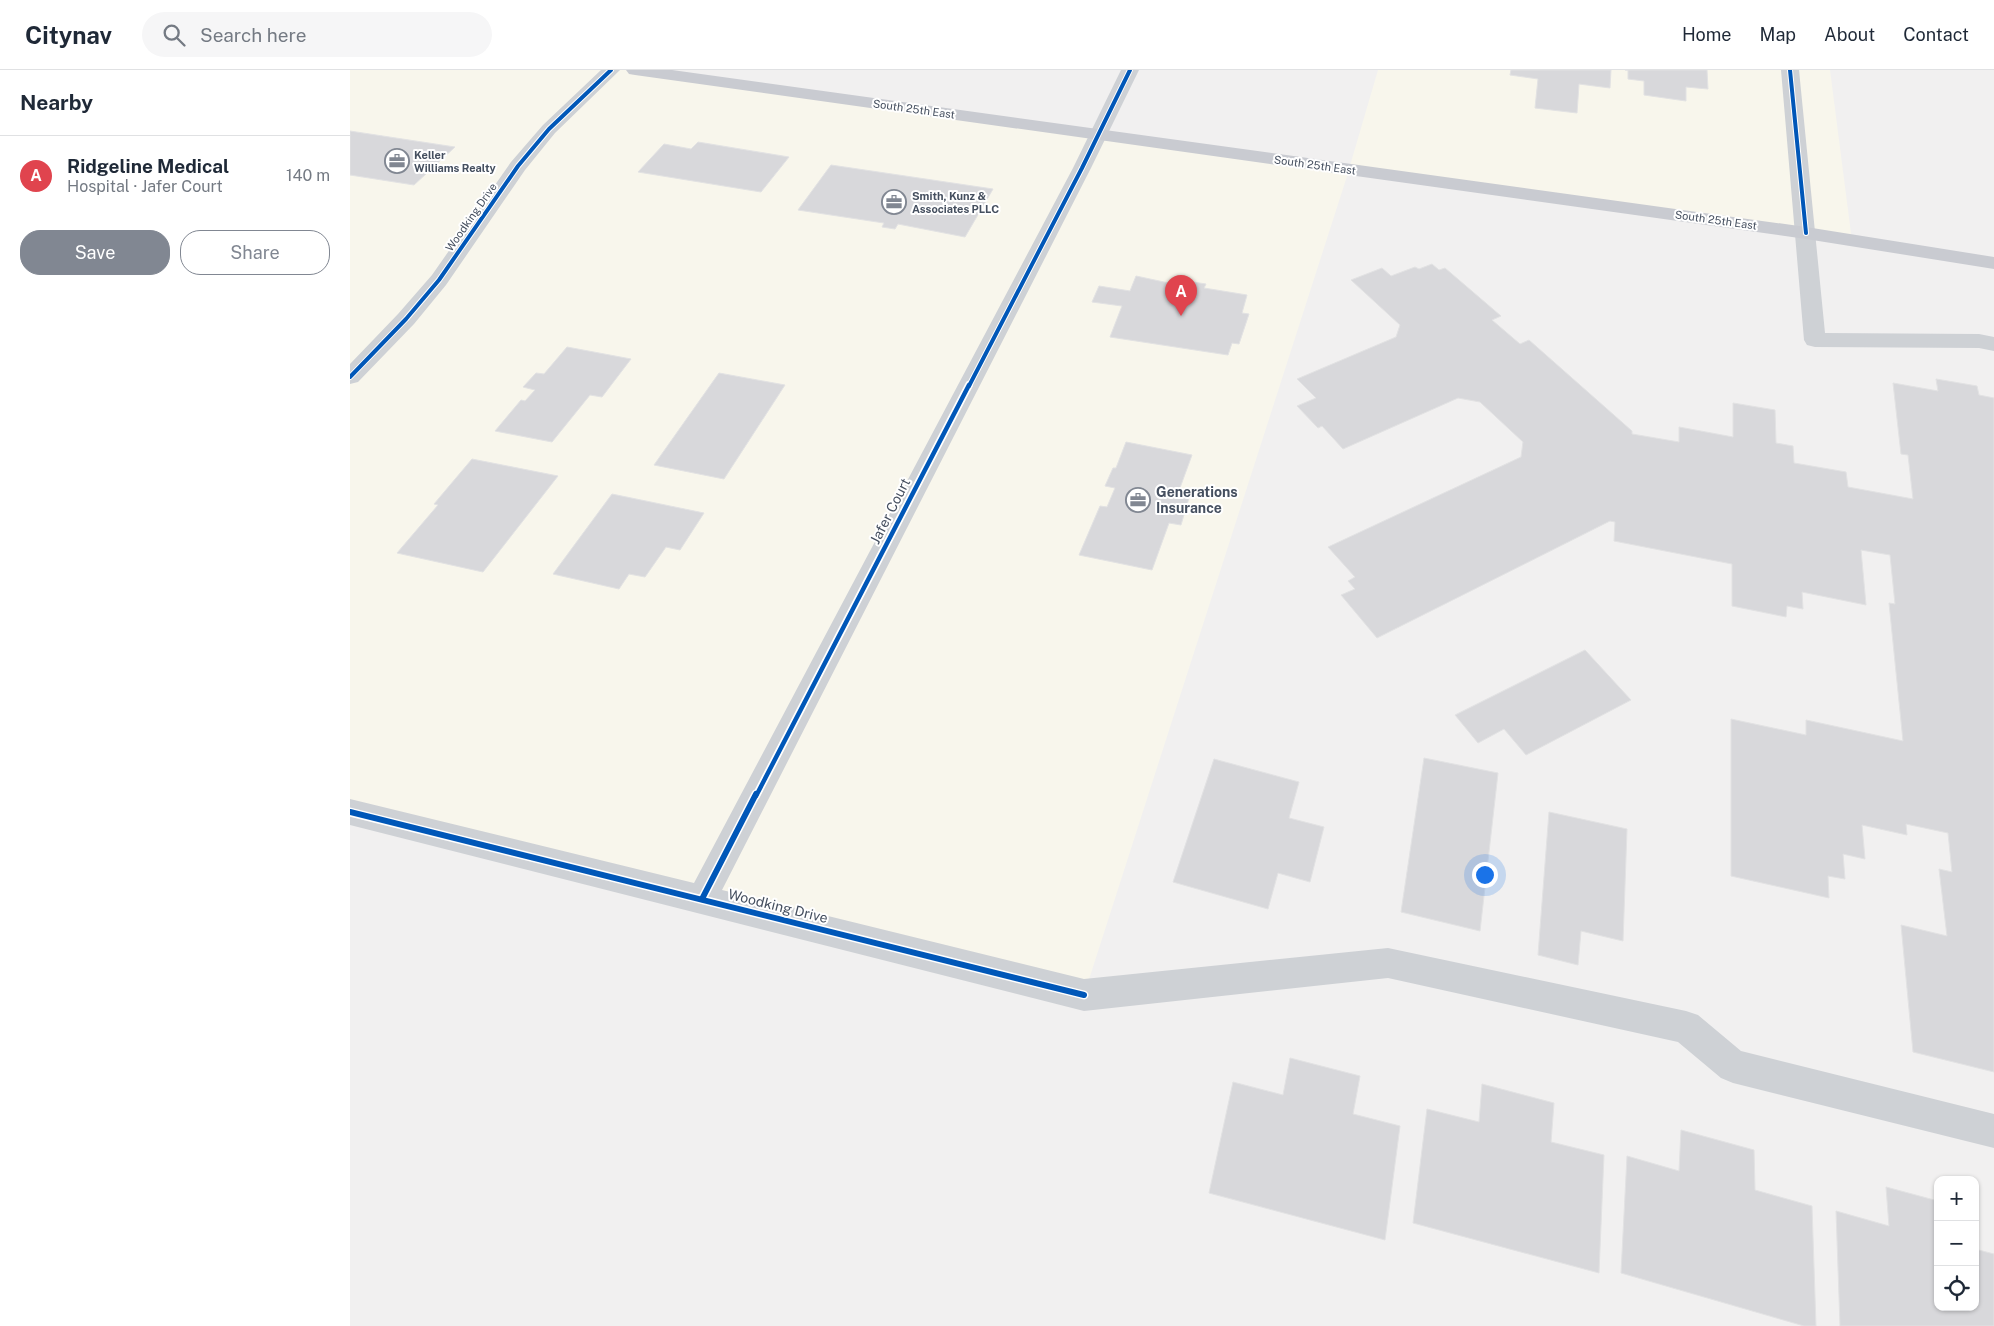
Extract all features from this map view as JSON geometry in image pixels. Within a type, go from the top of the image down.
[{"type":"main road","name":"South 25th East","points":[[635,70],[1806,233],[1994,262]]},
{"type":"street","name":"Woodking Drive","points":[[350,377],[406,319],[439,280],[518,166],[544,135],[611,70]]},
{"type":"street","name":"Jafer Court","points":[[702,898],[1130,70]]},
{"type":"street","points":[[1790,70],[1815,340],[1979,341],[1994,344]]},
{"type":"street","name":"Woodking Drive","points":[[350,812],[1084,994],[1388,963],[1686,1027],[1733,1066],[1994,1130]]},
{"type":"shaded area","points":[[350,70],[635,70],[1349,169],[1378,70],[1830,70],[1852,241],[1349,170],[1084,995],[350,812]]},
{"type":"building","points":[[1511,70],[1611,70],[1610,88],[1579,84],[1577,113],[1535,108],[1538,79],[1510,75]]},
{"type":"building","points":[[1628,70],[1707,70],[1708,89],[1686,87],[1686,101],[1644,95],[1644,81],[1628,79]]},
{"type":"building","points":[[350,131],[455,147],[414,185],[350,175]]},
{"type":"building","points":[[698,142],[789,157],[761,192],[638,172],[664,144],[691,149]]},
{"type":"building","points":[[831,165],[993,189],[965,237],[898,224],[895,229],[882,227],[884,223],[798,210]]},
{"type":"building","points":[[1432,264],[1439,270],[1445,268],[1501,316],[1492,320],[1520,344],[1529,340],[1632,431],[1632,434],[1679,442],[1679,427],[1733,437],[1733,403],[1775,410],[1776,443],[1793,446],[1794,463],[1846,472],[1848,487],[1913,499],[1908,455],[1901,454],[1893,383],[1938,391],[1936,379],[1977,386],[1979,395],[1994,398],[1994,1072],[1913,1052],[1901,925],[1947,936],[1939,869],[1952,872],[1948,833],[1906,824],[1907,835],[1862,825],[1865,859],[1843,854],[1845,879],[1828,876],[1829,898],[1731,876],[1731,719],[1806,735],[1806,720],[1903,741],[1889,603],[1895,604],[1890,555],[1861,550],[1866,605],[1802,592],[1803,609],[1787,606],[1786,617],[1732,606],[1732,564],[1614,541],[1615,522],[1610,521],[1377,638],[1341,595],[1355,589],[1348,581],[1355,577],[1328,547],[1521,457],[1523,442],[1480,402],[1458,398],[1343,449],[1322,426],[1318,428],[1297,406],[1316,398],[1297,379],[1396,337],[1400,325],[1351,280],[1382,268],[1391,276],[1415,267],[1419,269]]},
{"type":"building","points":[[1136,276],[1178,285],[1180,280],[1206,284],[1204,288],[1247,295],[1242,313],[1249,314],[1239,344],[1232,343],[1228,355],[1110,337],[1122,306],[1092,302],[1099,286],[1130,291]]},
{"type":"building","points":[[567,347],[631,359],[602,397],[590,395],[552,442],[495,431],[521,400],[525,401],[535,390],[523,387],[536,373],[544,374]]},
{"type":"building","points":[[719,373],[785,385],[724,479],[654,465]]},
{"type":"building","points":[[1126,442],[1192,455],[1177,496],[1189,498],[1181,525],[1169,523],[1152,570],[1079,555],[1100,506],[1107,507],[1115,488],[1105,486],[1113,468],[1116,468]]},
{"type":"building","points":[[472,459],[558,476],[483,572],[397,553],[438,505],[434,504]]},
{"type":"building","points":[[612,494],[704,513],[680,550],[666,547],[645,577],[629,574],[619,589],[553,574]]},
{"type":"building","points":[[1585,650],[1631,700],[1526,755],[1504,729],[1478,743],[1455,715]]},
{"type":"building","points":[[1424,758],[1498,773],[1480,931],[1401,912]]},
{"type":"building","points":[[1214,759],[1299,782],[1289,818],[1324,827],[1310,882],[1278,873],[1268,909],[1173,882]]},
{"type":"building","points":[[1549,812],[1627,829],[1623,941],[1581,931],[1578,965],[1538,955]]},
{"type":"building","points":[[1290,1058],[1360,1076],[1353,1114],[1400,1126],[1385,1240],[1209,1193],[1233,1082],[1283,1095]]},
{"type":"building","points":[[1482,1084],[1554,1103],[1551,1142],[1604,1155],[1599,1273],[1413,1223],[1427,1109],[1479,1122]]},
{"type":"building","points":[[1681,1130],[1754,1150],[1755,1190],[1812,1206],[1816,1326],[1804,1326],[1621,1273],[1627,1156],[1679,1171]]},
{"type":"building","points":[[1886,1187],[1934,1200],[1934,1311],[1979,1311],[1979,1250],[1994,1254],[1994,1326],[1840,1326],[1836,1211],[1889,1226]]},
{"type":"cycle path","points":[[350,377],[406,319],[439,280],[518,166],[549,129],[611,70]]},
{"type":"cycle path","points":[[702,899],[1082,168],[1130,70]]},
{"type":"cycle path","points":[[1790,70],[1806,233]]},
{"type":"cycle path","points":[[350,812],[1084,995]]},
{"type":"place","name":"Keller Williams Realty","points":[[397,161]]},
{"type":"place","name":"Smith, Kunz & Associates PLLC","points":[[894,202]]},
{"type":"place","name":"Ridgeline Medical","points":[[1181,316]]},
{"type":"place","name":"Generations Insurance","points":[[1138,500]]}]
